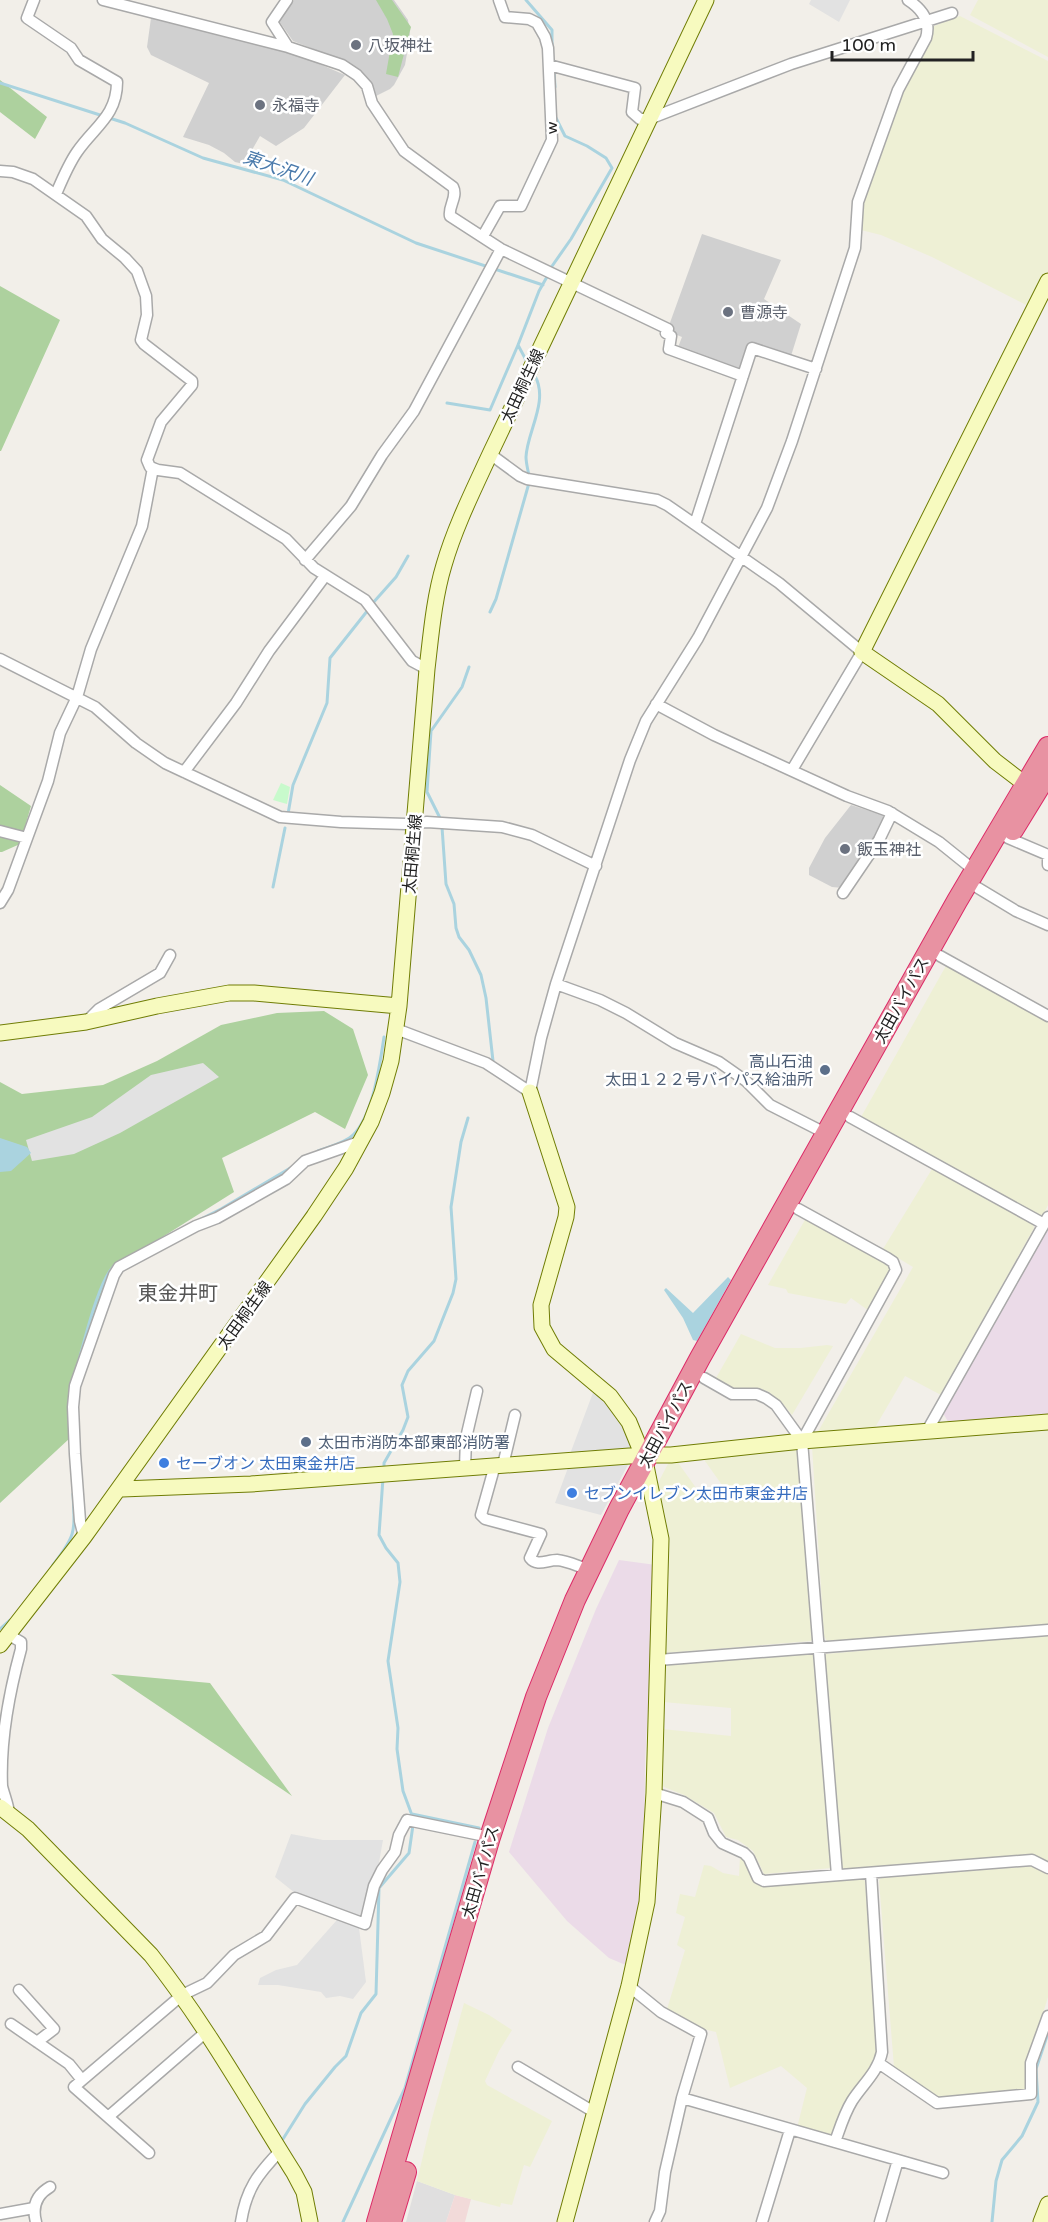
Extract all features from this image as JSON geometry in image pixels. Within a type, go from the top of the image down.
[{"type":"highway","name":"太田バイパス","points":[[377,2222],[490,1837],[536,1696],[590,1570],[619,1509],[704,1378],[940,956],[977,880],[1008,838],[1036,791],[1048,747]]},
{"type":"highway","name":"太田バイパス","points":[[392,2222],[533,1741],[585,1605],[629,1516],[649,1461],[827,1134],[977,880],[1048,773]]},
{"type":"street","points":[[34,0],[27,18],[70,48],[79,60],[117,82],[117,96],[103,124],[86,139],[75,155],[56,194]]},
{"type":"street","points":[[103,0],[288,46],[342,65],[357,75],[367,86],[372,103],[399,145],[453,187],[455,193],[449,211],[450,216],[501,249],[668,329],[666,333],[671,336],[669,349],[743,376]]},
{"type":"street","points":[[287,0],[272,22],[288,46]]},
{"type":"street","name":"w","points":[[483,236],[500,206],[521,206],[552,140],[552,66],[546,37],[537,23],[529,19],[505,17],[499,0]]},
{"type":"street","name":"太田桐生線","points":[[4,1640],[84,1536],[314,1216],[362,1141],[382,1093],[396,1029],[430,635],[443,567],[461,518],[490,454],[706,0]]},
{"type":"street","points":[[565,2222],[644,1924],[650,1879],[654,1792],[661,1539],[649,1461],[629,1422],[620,1408],[593,1380],[554,1348],[542,1326],[541,1305],[567,1207],[530,1092],[541,1038],[556,984],[630,760],[646,721],[698,638],[767,508],[816,369],[855,248],[858,202],[898,90],[929,28],[928,20],[908,0]]},
{"type":"street","points":[[552,66],[635,88],[632,112],[636,117],[649,119],[790,64],[952,13]]},
{"type":"street","points":[[0,171],[33,178],[87,216],[102,239],[125,258],[137,272],[146,296],[147,315],[141,340],[192,381],[190,388],[161,422],[147,460],[150,467],[180,472],[286,539],[305,560],[325,576],[370,605],[412,661],[427,669]]},
{"type":"street","points":[[305,560],[351,506],[382,455],[414,411],[501,249]]},
{"type":"street","points":[[792,770],[862,652],[1048,280]]},
{"type":"street","points":[[695,524],[752,348],[816,369]]},
{"type":"street","points":[[490,454],[520,476],[530,479],[657,500],[779,583],[862,652],[938,704],[995,761],[1036,791]]},
{"type":"street","points":[[0,903],[8,890],[48,781],[60,734],[76,697],[91,649],[142,526],[153,468]]},
{"type":"street","points":[[184,772],[236,703],[269,651],[325,576]]},
{"type":"street","points":[[0,658],[101,712],[136,743],[165,763],[277,816],[288,819],[502,827],[532,836],[596,866]]},
{"type":"street","points":[[656,704],[714,735],[847,796],[892,813],[939,842],[977,880],[1016,911],[1048,925]]},
{"type":"street","points":[[843,893],[879,840],[892,813]]},
{"type":"street","points":[[0,831],[27,838]]},
{"type":"street","points":[[1008,838],[1048,855],[1048,865]]},
{"type":"street","points":[[86,1022],[99,1009],[160,973],[170,955]]},
{"type":"street","points":[[940,956],[1048,1016]]},
{"type":"street","points":[[556,984],[609,1005],[675,1043],[719,1062],[746,1081],[770,1105],[827,1134]]},
{"type":"street","points":[[0,1034],[86,1022],[229,993],[254,993],[399,1006]]},
{"type":"street","points":[[396,1029],[486,1062],[530,1092]]},
{"type":"street","points":[[850,1117],[1046,1221],[927,1431]]},
{"type":"street","points":[[84,1536],[80,1521],[75,1454],[73,1407],[75,1386],[114,1275],[119,1268],[196,1226],[217,1218],[286,1179],[305,1161],[362,1141]]},
{"type":"street","points":[[798,1209],[887,1258],[893,1262],[896,1270],[802,1441]]},
{"type":"street","points":[[704,1378],[732,1394],[757,1394],[766,1398],[776,1405],[802,1441],[837,1875]]},
{"type":"street","points":[[465,1468],[466,1438],[477,1391]]},
{"type":"street","points":[[515,1415],[482,1515],[485,1519],[541,1534],[530,1558],[533,1562],[557,1560],[590,1570]]},
{"type":"street","points":[[122,1489],[251,1484],[499,1465],[649,1461],[802,1441],[1048,1422]]},
{"type":"street","points":[[657,1660],[1048,1630]]},
{"type":"street","points":[[4,1640],[21,1642],[2,1717],[2,1786],[5,1810],[27,1829],[151,1955],[182,1995],[304,2192],[310,2222]]},
{"type":"street","points":[[654,1792],[683,1802],[708,1818],[714,1833],[722,1843],[744,1853],[761,1880],[1035,1860],[1048,1868]]},
{"type":"street","points":[[149,2153],[74,2087],[182,1995],[207,1983],[234,1955],[266,1936],[295,1898],[365,1924],[374,1886],[395,1852],[399,1835],[407,1820],[490,1837]]},
{"type":"street","points":[[835,2142],[843,2116],[880,2064],[882,2052],[871,1873]]},
{"type":"street","points":[[629,1986],[661,2012],[701,2034],[682,2098],[665,2172],[660,2211],[655,2222]]},
{"type":"street","points":[[19,1990],[54,2029],[37,2043]]},
{"type":"street","points":[[880,2064],[937,2103],[1031,2094],[1031,2063],[1048,2016]]},
{"type":"street","points":[[11,2024],[69,2064],[82,2080]]},
{"type":"street","points":[[108,2117],[206,2032]]},
{"type":"street","points":[[518,2067],[594,2112]]},
{"type":"street","points":[[682,2098],[943,2173]]},
{"type":"street","points":[[762,2222],[790,2130]]},
{"type":"street","points":[[241,2222],[243,2206],[255,2179],[280,2151]]},
{"type":"street","points":[[880,2222],[898,2160]]},
{"type":"street","points":[[36,2222],[34,2208],[40,2195],[51,2187]]},
{"type":"street","points":[[1041,2222],[1048,2204]]},
{"type":"street","points":[[0,2214],[34,2208]]},
{"type":"shaded area","name":"八坂神社","points":[[294,0],[394,0],[408,20],[410,36],[405,65],[394,85],[374,97],[371,82],[359,70],[347,62],[293,41],[279,21]]},
{"type":"shaded area","points":[[811,0],[850,0],[839,22],[809,4]]},
{"type":"shaded area","name":"永福寺","points":[[151,18],[301,56],[345,75],[304,128],[276,146],[260,136],[244,164],[235,162],[209,145],[183,137],[209,83],[151,55],[147,47]]},
{"type":"shaded area","name":"曹源寺","points":[[702,234],[781,260],[764,299],[801,324],[791,356],[751,343],[739,373],[677,350],[682,337],[667,331]]},
{"type":"shaded area","name":"飯玉神社","points":[[851,805],[886,816],[883,828],[843,888],[832,887],[809,875],[809,868],[825,838]]},
{"type":"shaded area","points":[[203,1063],[219,1077],[120,1133],[74,1154],[32,1161],[26,1140],[92,1117],[151,1075]]},
{"type":"shaded area","points":[[1048,1227],[1048,1417],[950,1425],[943,1413]]},
{"type":"shaded area","points":[[594,1390],[617,1417],[633,1447],[630,1450],[570,1454]]},
{"type":"shaded area","points":[[630,1461],[601,1515],[555,1503],[569,1465]]},
{"type":"shaded area","points":[[619,1560],[656,1565],[645,1761],[644,1879],[628,1966],[609,1958],[567,1921],[509,1852],[548,1728],[596,1609]]},
{"type":"shaded area","points":[[291,1834],[323,1840],[383,1840],[378,1868],[359,1928],[366,1982],[353,1999],[340,1996],[326,1998],[321,1992],[278,1985],[258,1985],[260,1978],[276,1970],[297,1965],[344,1912],[300,1897],[275,1877]]},
{"type":"shaded area","points":[[417,2181],[455,2195],[446,2222],[406,2222]]},
{"type":"shaded area","points":[[455,2195],[471,2199],[465,2222],[446,2222]]},
{"type":"green space","points":[[376,0],[392,0],[411,27],[398,77],[386,74],[393,34]]},
{"type":"green space","points":[[978,0],[1048,0],[1048,57],[970,15]]},
{"type":"green space","points":[[960,16],[1048,61],[1048,281],[1034,309],[932,257],[881,235],[857,229],[858,202],[929,28]]},
{"type":"green space","points":[[0,80],[47,117],[35,139],[0,112]]},
{"type":"green space","points":[[0,286],[60,320],[1,451],[0,451]]},
{"type":"green space","points":[[281,783],[290,787],[287,804],[273,800]]},
{"type":"green space","points":[[0,785],[31,806],[20,844],[2,852],[0,852]]},
{"type":"green space","points":[[947,964],[1048,1021],[1048,1205],[1043,1215],[1037,1217],[861,1117]]},
{"type":"green space","points":[[324,1011],[353,1029],[368,1075],[345,1129],[315,1112],[222,1158],[234,1192],[110,1270],[71,1385],[70,1438],[0,1503],[0,1082],[22,1094],[103,1085],[157,1061],[221,1025],[277,1013]]},
{"type":"green space","points":[[932,1169],[1033,1224],[1034,1228],[941,1395],[905,1376],[873,1431],[816,1435],[913,1267],[883,1249]]},
{"type":"green space","points":[[806,1218],[888,1263],[892,1268],[869,1311],[851,1298],[846,1304],[788,1293],[786,1289],[768,1285]]},
{"type":"green space","points":[[741,1334],[775,1348],[833,1346],[792,1415],[769,1392],[759,1388],[733,1389],[716,1378]]},
{"type":"green space","points":[[1048,1427],[1048,1625],[827,1641],[824,1636],[812,1446]]},
{"type":"green space","points":[[798,1448],[813,1639],[811,1641],[666,1653],[663,1645],[657,1485],[671,1458],[674,1457],[704,1499],[722,1485],[700,1454]]},
{"type":"green space","points":[[1048,1634],[1048,1863],[1035,1856],[848,1870],[842,1868],[826,1654]]},
{"type":"green space","points":[[809,1652],[815,1656],[832,1868],[764,1874],[753,1851],[738,1840],[726,1837],[714,1813],[684,1795],[664,1787],[661,1783],[662,1729],[731,1736],[731,1708],[663,1702],[664,1667],[667,1663]]},
{"type":"green space","points":[[111,1674],[210,1683],[292,1796]]},
{"type":"green space","points":[[740,1856],[745,1861],[754,1882],[763,1887],[862,1879],[865,1881],[879,2052],[839,2116],[833,2136],[797,2128],[807,2088],[781,2066],[730,2088],[716,2032],[703,2029],[667,2009],[685,1950],[677,1945],[685,1917],[676,1913],[680,1894],[695,1897],[704,1865],[723,1873],[739,1876]]},
{"type":"green space","points":[[1034,1866],[1048,1875],[1048,1997],[1029,2058],[1026,2090],[947,2099],[939,2097],[894,2067],[879,1881],[881,1878]]},
{"type":"green space","points":[[464,2003],[512,2030],[485,2081],[487,2085],[552,2121],[530,2167],[524,2165],[512,2205],[501,2203],[500,2207],[455,2195],[417,2181]]},
{"type":"water","points":[[0,1138],[27,1147],[31,1153],[11,1171],[0,1172]]},
{"type":"water","points":[[728,1277],[731,1280],[697,1341],[693,1340],[683,1318],[664,1290],[666,1288],[693,1313]]},
{"type":"waterway","points":[[526,0],[552,30],[552,46]]},
{"type":"waterway","points":[[554,70],[555,87]]},
{"type":"waterway","name":"東大沢川","points":[[0,83],[125,123],[203,158],[283,180],[416,243],[543,285]]},
{"type":"waterway","points":[[550,269],[571,239],[612,168],[606,158],[565,136],[556,118]]},
{"type":"waterway","points":[[526,360],[518,345],[539,291],[548,275]]},
{"type":"waterway","points":[[447,403],[490,410],[518,345]]},
{"type":"waterway","points":[[529,476],[526,459],[527,447],[540,396],[535,376]]},
{"type":"waterway","points":[[490,612],[496,599],[529,483]]},
{"type":"waterway","points":[[372,604],[396,577],[408,556]]},
{"type":"waterway","points":[[288,814],[293,785],[327,703],[330,658],[368,610]]},
{"type":"waterway","points":[[441,820],[427,792],[431,731],[462,687],[469,667]]},
{"type":"waterway","points":[[442,827],[446,884],[454,904],[459,937],[469,950],[481,975],[493,1061]]},
{"type":"waterway","points":[[273,887],[285,828]]},
{"type":"waterway","points":[[318,1151],[346,1140],[360,1126],[371,1103],[384,1037]]},
{"type":"waterway","points":[[384,1469],[384,1463],[408,1417],[402,1385],[408,1371],[434,1341],[453,1293],[456,1279],[451,1207],[461,1142],[468,1118]]},
{"type":"waterway","points":[[199,1220],[292,1167]]},
{"type":"waterway","points":[[79,1360],[98,1296],[108,1273],[114,1266]]},
{"type":"waterway","points":[[383,1478],[379,1535],[398,1563],[400,1582],[388,1661],[398,1728],[397,1749],[403,1791],[413,1818]]},
{"type":"waterway","points":[[53,1565],[70,1540],[74,1526],[73,1494]]},
{"type":"waterway","points":[[0,1629],[10,1620]]},
{"type":"waterway","points":[[412,1814],[479,1828]]},
{"type":"waterway","points":[[283,2139],[305,2104],[346,2056],[361,2013],[376,1994],[379,1888],[409,1853],[413,1825]]},
{"type":"waterway","points":[[343,2222],[405,2088],[475,1842]]},
{"type":"waterway","points":[[992,2222],[996,2181],[1002,2160],[1022,2136],[1038,2102],[1036,2069],[1048,2033]]},
{"type":"place","name":"八坂神社","points":[[356,45]]},
{"type":"place","name":"永福寺","points":[[260,105]]},
{"type":"place","name":"曹源寺","points":[[728,312]]},
{"type":"place","name":"飯玉神社","points":[[845,849]]},
{"type":"place","name":"高山石油 太田１２２号バイパス給油所","points":[[825,1070]]},
{"type":"place","name":"太田市消防本部東部消防署","points":[[306,1442]]},
{"type":"place","name":"セーブオン 太田東金井店","points":[[164,1463]]},
{"type":"place","name":"セブンイレブン太田市東金井店","points":[[572,1493]]},
{"type":"district","name":"東金井町","points":[[178,1293]]}]
